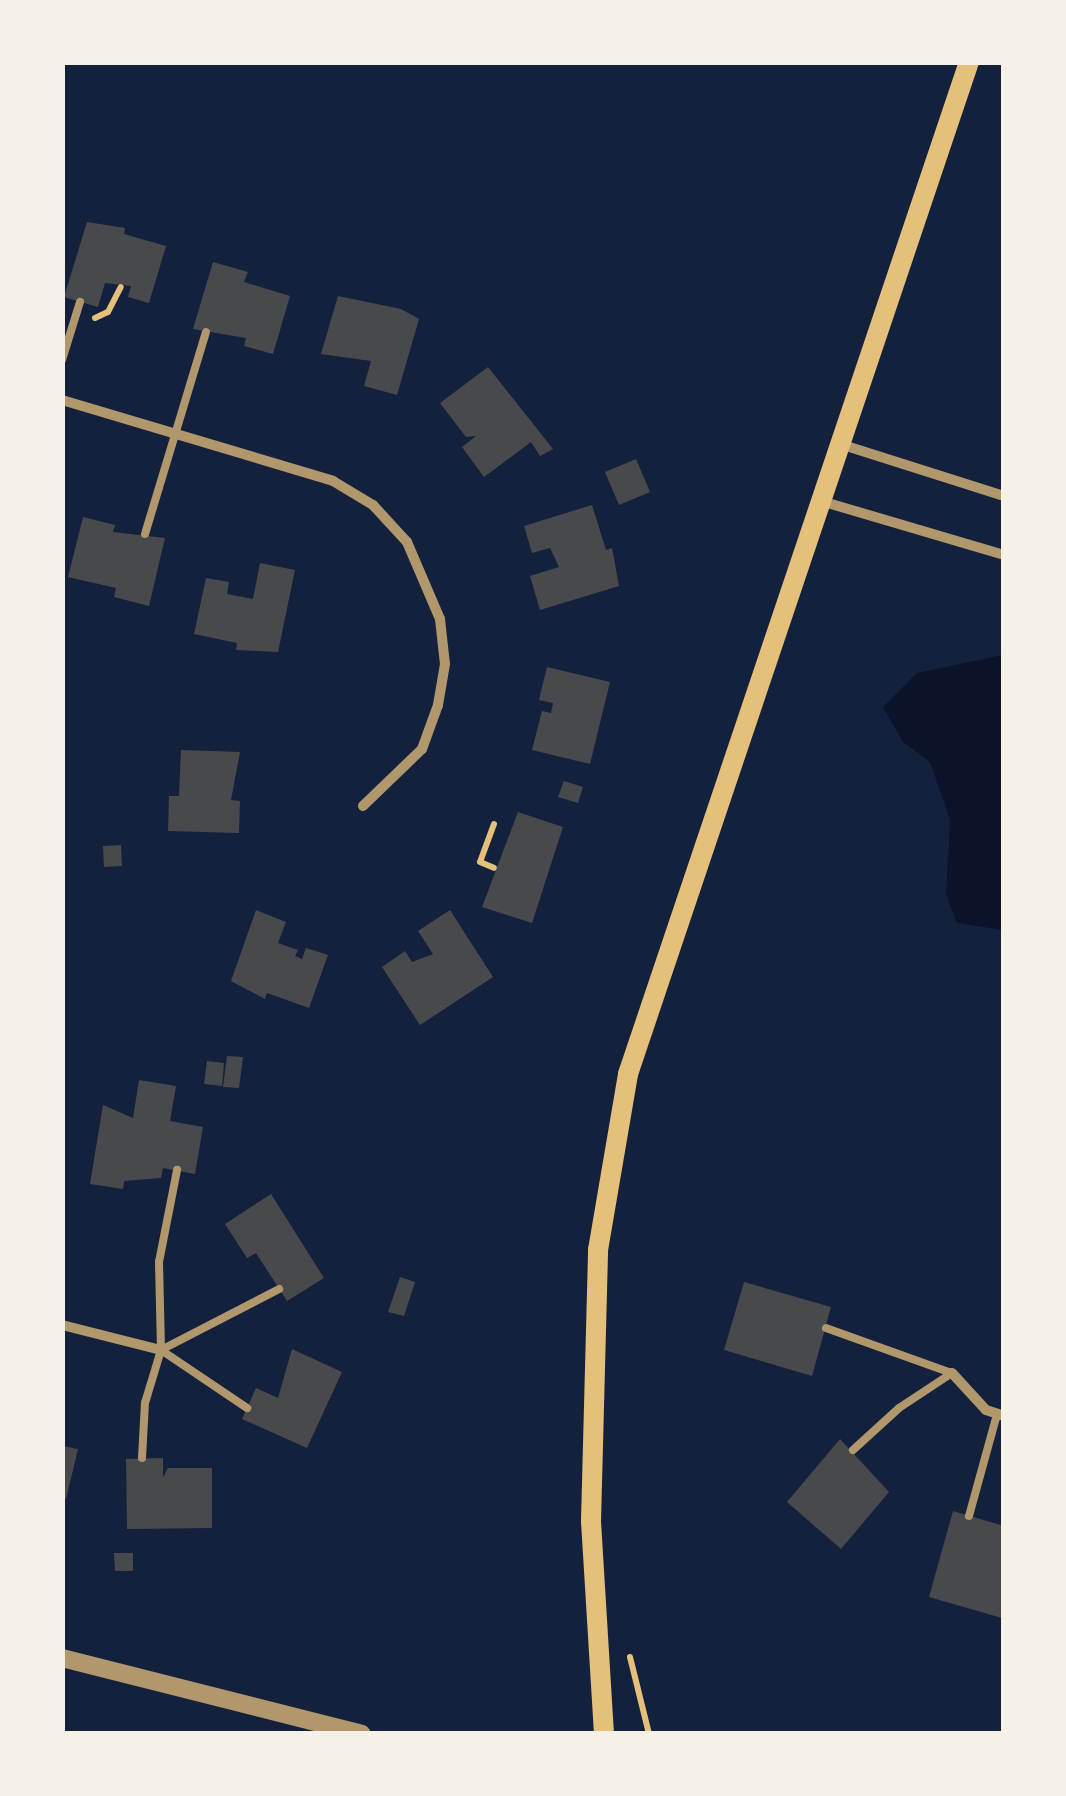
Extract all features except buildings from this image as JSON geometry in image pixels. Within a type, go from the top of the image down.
[{"type":"main road","points":[[604,1734],[591,1521],[598,1269],[624,1093],[969,62]]},
{"type":"street","points":[[62,400],[333,481],[373,505],[407,542],[427,578],[445,664],[438,704],[422,749],[363,806]]},
{"type":"street","points":[[840,444],[1004,496]]},
{"type":"street","points":[[821,502],[1004,555]]},
{"type":"street","points":[[62,1325],[161,1350]]},
{"type":"street","points":[[952,1373],[986,1410],[1000,1415]]},
{"type":"street","points":[[62,1658],[362,1734]]},
{"type":"lane","points":[[62,360],[80,302]]},
{"type":"lane","points":[[146,534],[173,432],[206,332]]},
{"type":"lane","points":[[142,1458],[144,1403],[161,1350],[160,1262],[176,1170]]},
{"type":"lane","points":[[161,1350],[279,1290]]},
{"type":"lane","points":[[826,1328],[952,1373]]},
{"type":"lane","points":[[161,1350],[247,1408]]},
{"type":"lane","points":[[853,1450],[899,1408],[952,1373]]},
{"type":"lane","points":[[969,1516],[1000,1415]]},
{"type":"path","points":[[494,824],[480,862],[494,868]]},
{"type":"path","points":[[629,1646],[649,1734]]},
{"type":"water","points":[[1004,655],[1003,930],[957,923],[946,894],[950,820],[930,762],[903,742],[883,707],[917,673]]}]
